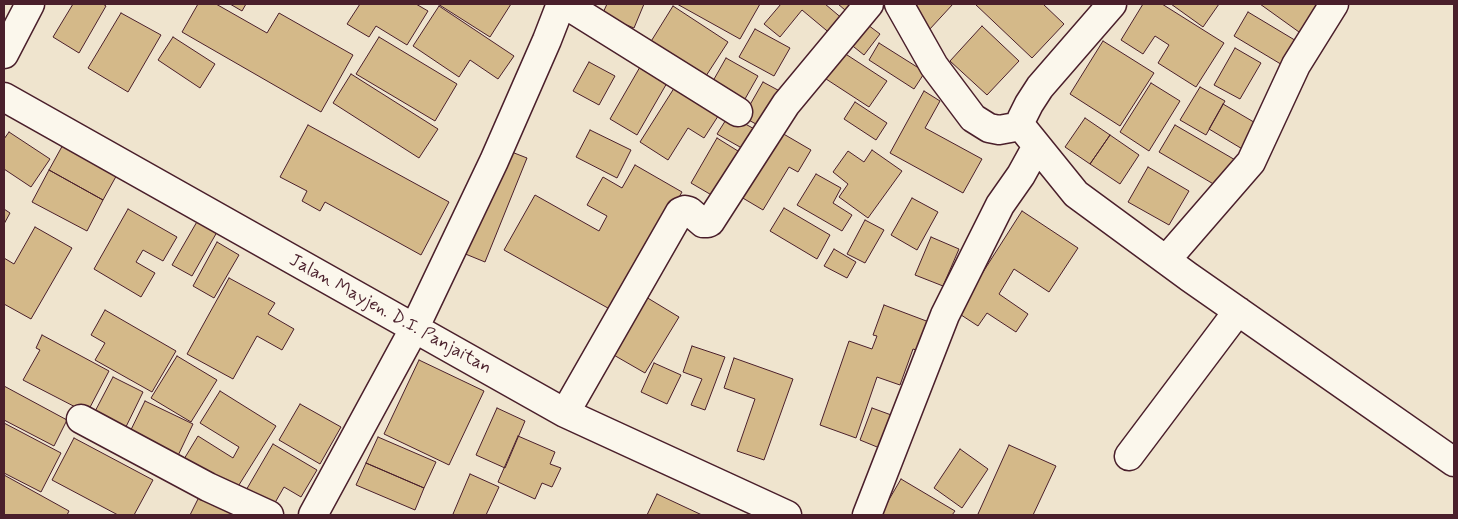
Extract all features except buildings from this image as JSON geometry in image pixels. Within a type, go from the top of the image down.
[{"type":"street","points":[[4,54],[30,4]]},
{"type":"street","points":[[313,515],[414,329],[494,161],[561,4]]},
{"type":"street","points":[[565,4],[738,112]]},
{"type":"street","points":[[565,414],[680,212],[689,211],[703,223],[710,222],[786,104],[869,4]]},
{"type":"street","points":[[899,4],[934,66],[973,118],[989,128],[1029,136]]},
{"type":"street","points":[[1112,4],[1040,87],[1028,104],[1022,118],[1029,136],[1076,194],[1166,260],[1454,462]]},
{"type":"street","points":[[1166,260],[1251,162],[1296,65],[1334,4]]},
{"type":"street","name":"Jalan Mayjen. D.I. Panjaitan","points":[[4,97],[565,414],[787,515]]},
{"type":"street","points":[[867,515],[945,315],[1000,205],[1021,175],[1029,136]]},
{"type":"street","points":[[1129,456],[1238,311]]},
{"type":"street","points":[[81,419],[208,487],[269,515]]}]
